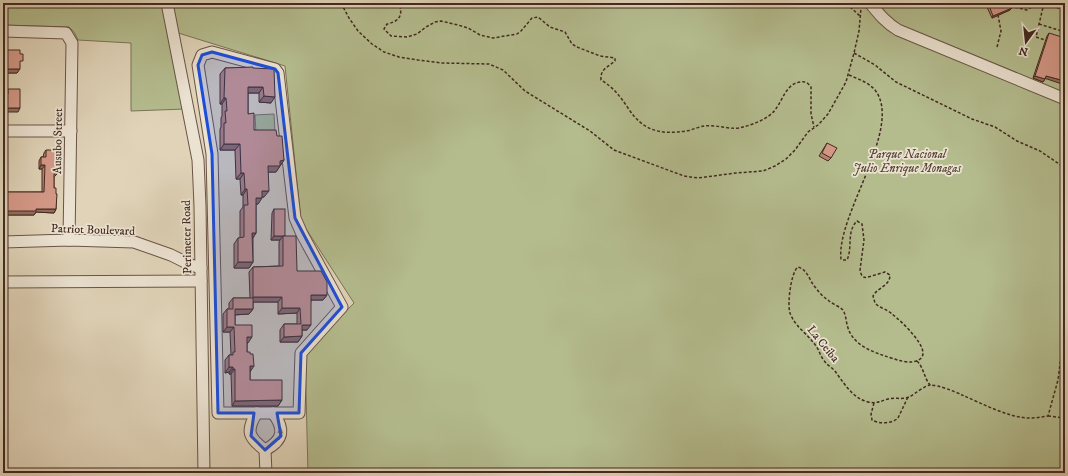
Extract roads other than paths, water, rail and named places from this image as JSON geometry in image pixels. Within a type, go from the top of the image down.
[{"type":"street","name":"Perimeter Road","points":[[167,3],[198,160],[204,473]]},
{"type":"street","points":[[870,3],[889,24],[898,30],[1065,99]]},
{"type":"street","name":"Ausubo Street","points":[[3,31],[66,33],[72,43],[69,240]]},
{"type":"street","points":[[212,52],[275,69],[278,73],[295,218],[302,234],[342,307],[300,353],[299,413],[257,413],[218,413],[212,154],[198,65],[202,55],[212,52]]},
{"type":"street","points":[[3,131],[71,131]]},
{"type":"street","name":"Patriot Boulevard","points":[[3,242],[69,240],[134,242],[172,255],[201,268]]},
{"type":"street","points":[[3,282],[201,281]]},
{"type":"street","points":[[257,413],[251,424],[251,436],[255,442],[265,450],[266,473]]},
{"type":"street","points":[[265,450],[278,441],[281,433],[280,423],[273,413]]},
{"type":"park label","name":"Parque Nacional Julio Enrique Monagas","points":[[907,161]]}]
